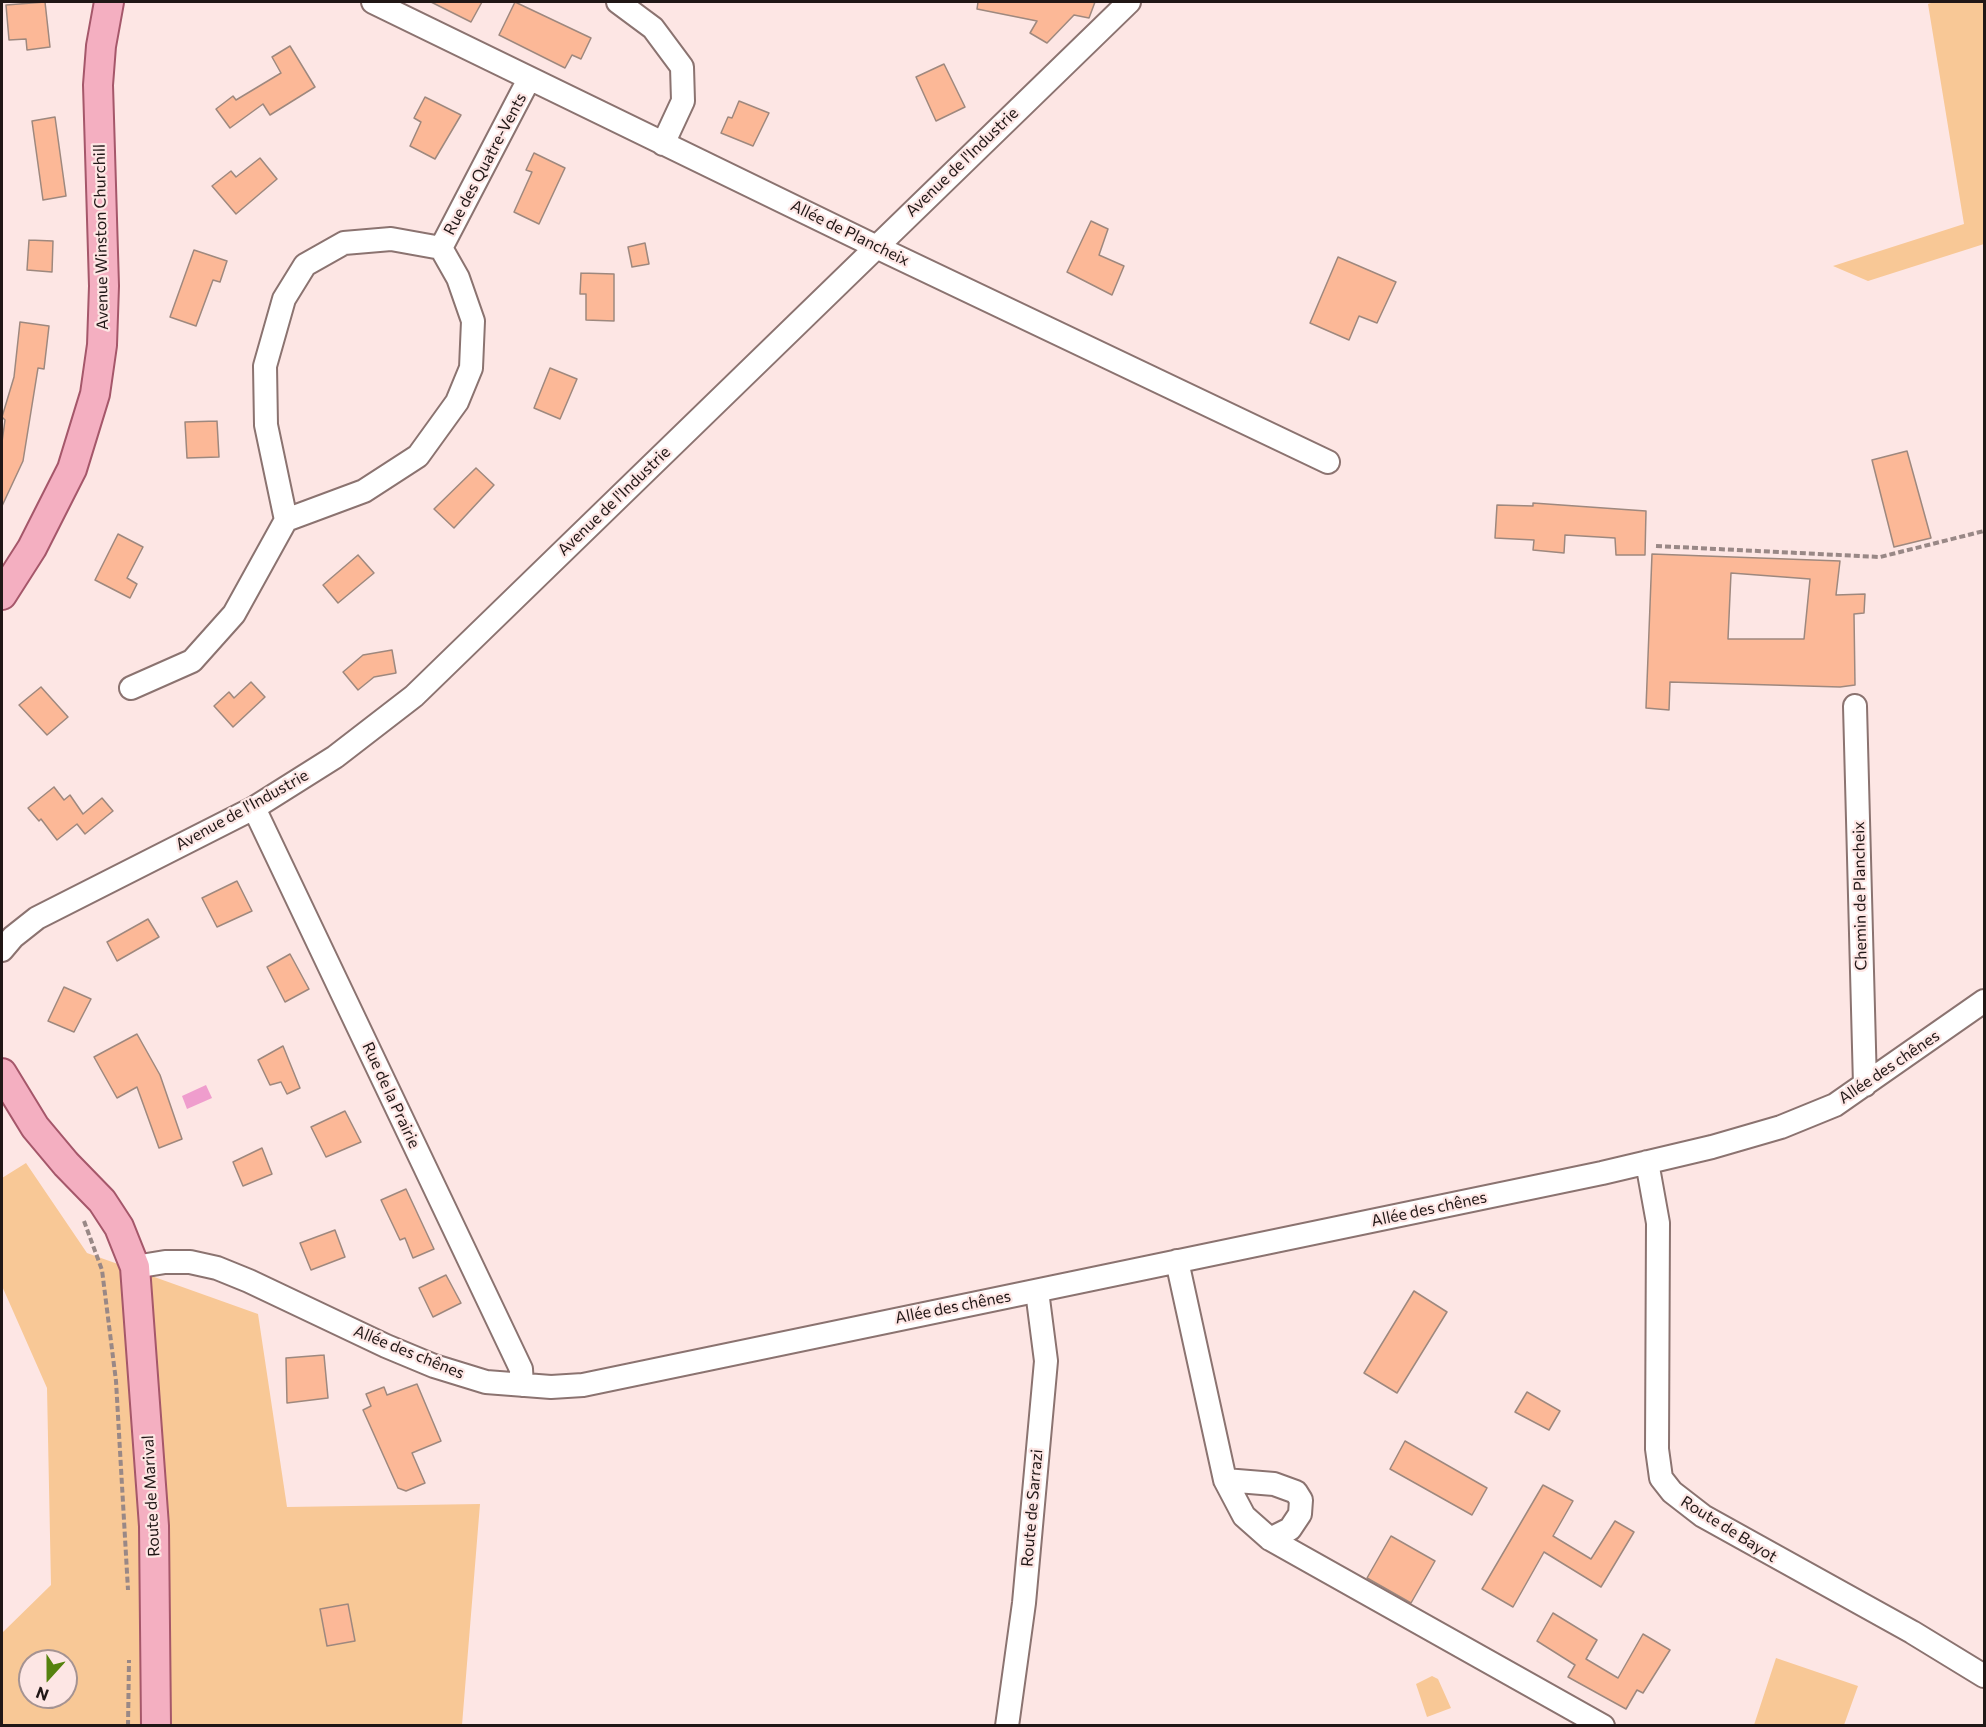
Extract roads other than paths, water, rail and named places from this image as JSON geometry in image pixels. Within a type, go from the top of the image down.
[{"type":"main road","name":"Avenue Winston Churchill","points":[[2,596],[32,548],[72,469],[95,394],[102,345],[104,286],[98,85],[101,46],[109,2]]},
{"type":"main road","points":[[2,1073],[35,1127],[66,1164],[102,1201],[119,1227],[135,1267]]},
{"type":"main road","name":"Route de Marival","points":[[135,1267],[154,1526],[156,1725]]},
{"type":"street","name":"Allée de Plancheix","points":[[373,2],[663,144],[1328,462]]},
{"type":"street","points":[[618,2],[653,28],[682,67],[683,101],[663,144]]},
{"type":"street","name":"Avenue de l'Industrie","points":[[2,950],[37,918],[254,808],[335,758],[414,696],[876,245],[1130,2]]},
{"type":"street","name":"Rue des Quatre-Vents","points":[[441,249],[529,79]]},
{"type":"street","name":"Rue des Quatre-Vents","points":[[391,239],[441,249],[458,278],[473,321],[471,368],[457,402],[418,456],[364,491],[286,520],[266,424],[266,366],[284,299],[305,265],[344,243],[391,239]]},
{"type":"street","points":[[131,688],[192,661],[234,614],[286,520]]},
{"type":"street","name":"Chemin de Plancheix","points":[[1855,706],[1864,1085]]},
{"type":"street","name":"Rue de la Prairie","points":[[254,808],[521,1369],[522,1385]]},
{"type":"street","name":"Avenue de l'Industrie","points":[[2,925],[37,918]]},
{"type":"street","name":"Allée des chênes","points":[[135,1267],[165,1262],[190,1262],[217,1268],[434,1366],[486,1382],[522,1385],[583,1385],[1647,1162],[1781,1127],[1834,1105],[1984,1001]]},
{"type":"street","name":"Route de Bayot","points":[[1647,1162],[1658,1223],[1657,1449],[1661,1478],[1672,1492],[1703,1516],[1912,1632],[1984,1676]]},
{"type":"street","points":[[1177,1261],[1226,1480],[1244,1516],[1270,1539],[1603,1725]]},
{"type":"street","name":"Route de Sarrazi","points":[[1006,1725],[1024,1603],[1046,1361],[1037,1291]]},
{"type":"street","points":[[1226,1480],[1274,1484],[1296,1492],[1301,1500],[1300,1514],[1290,1529],[1270,1539]]}]
